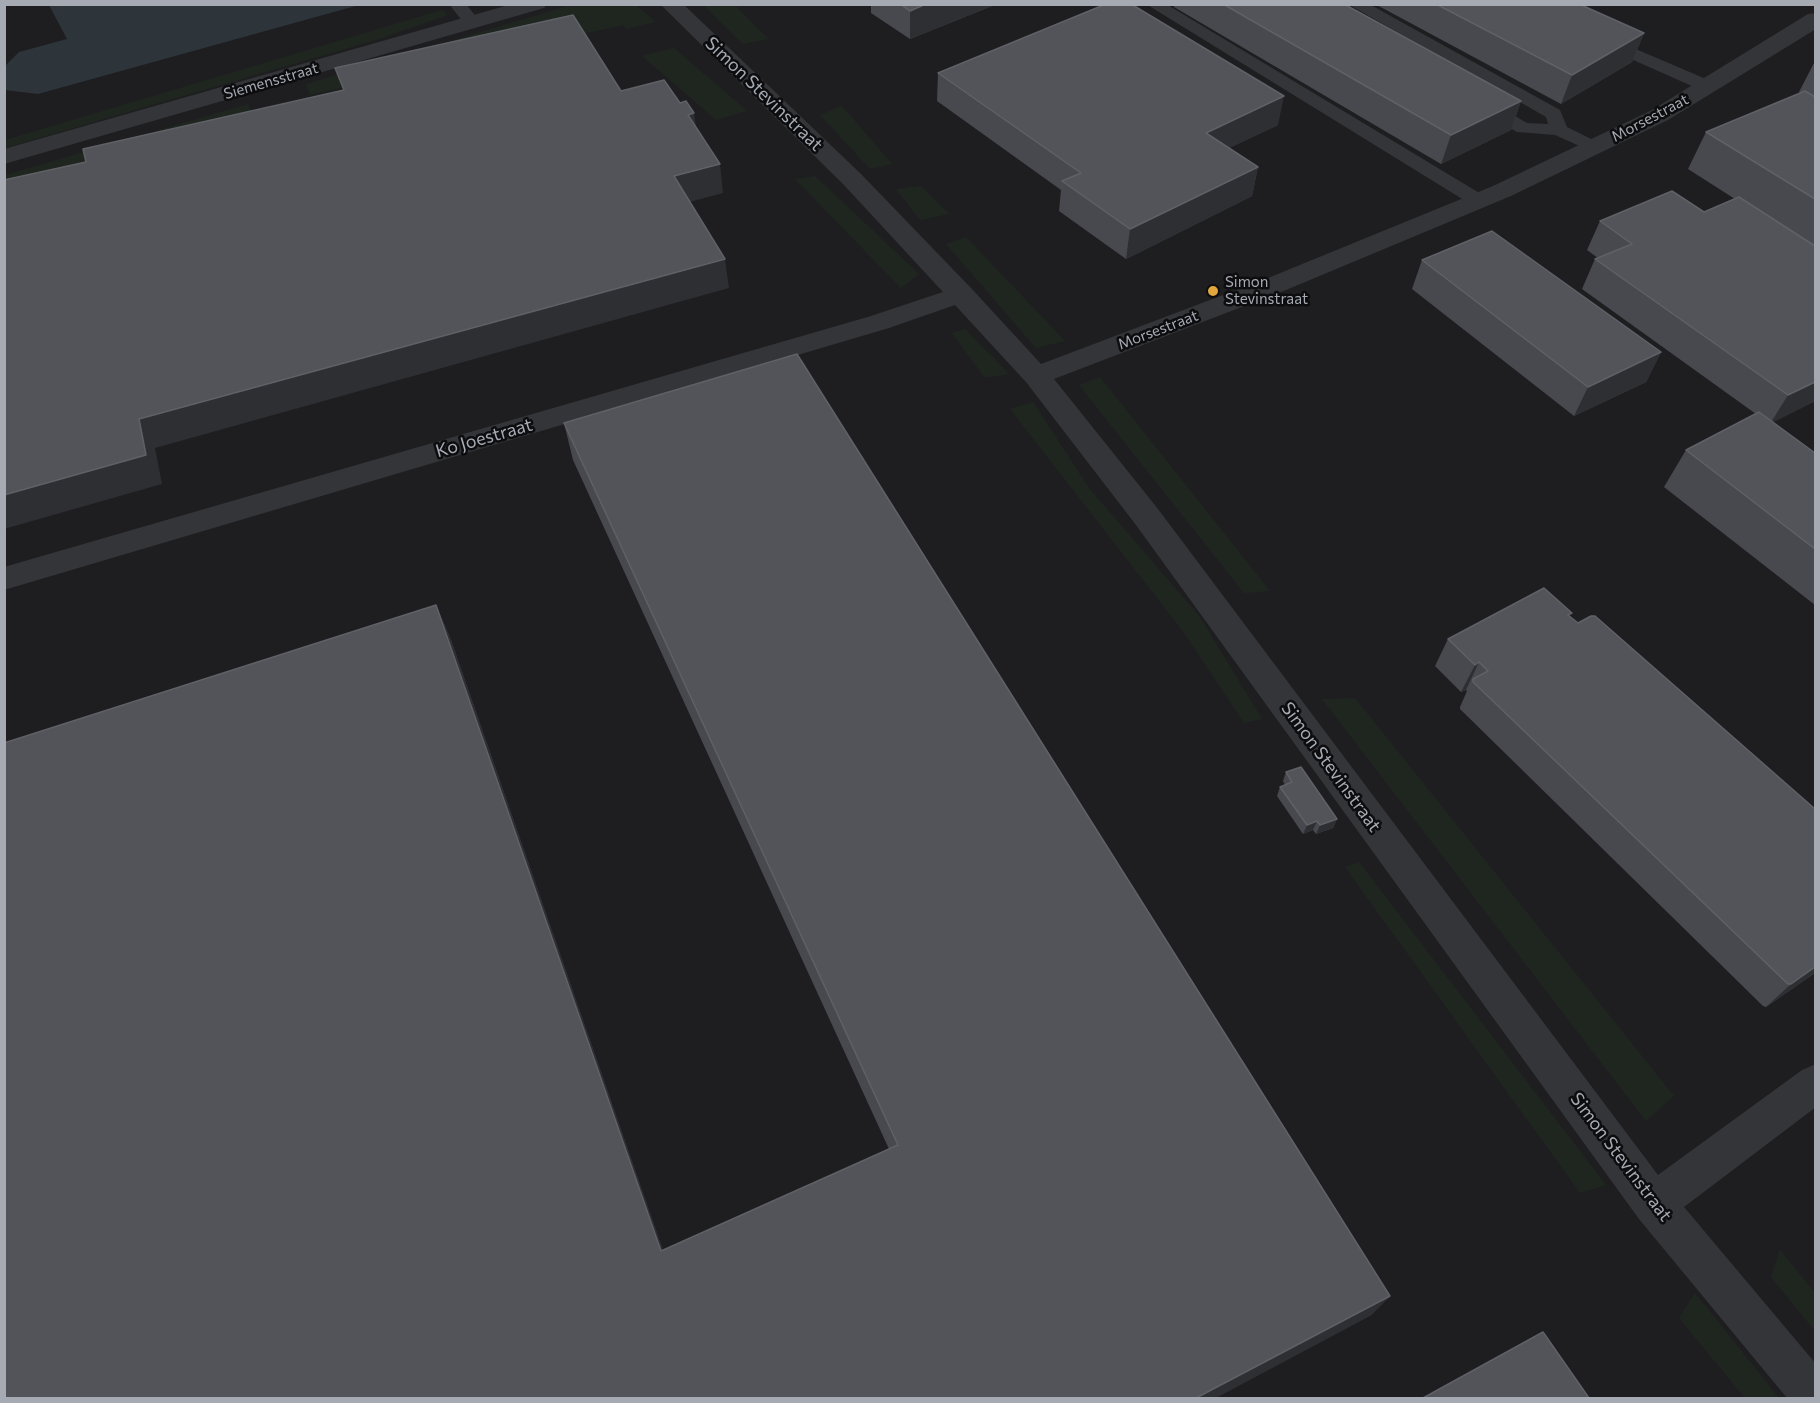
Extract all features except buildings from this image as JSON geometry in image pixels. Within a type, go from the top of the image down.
[{"type":"street","name":"Siemensstraat","points":[[4,157],[537,4]]},
{"type":"street","name":"Simon Stevinstraat","points":[[673,5],[852,179],[962,294],[1036,376],[1147,517],[1654,1204],[1815,1398]]},
{"type":"street","name":"Morsestraat","points":[[1036,376],[1277,285],[1479,201],[1660,115],[1815,19]]},
{"type":"street","name":"Ko Joestraat","points":[[4,579],[869,326],[962,294]]},
{"type":"street","points":[[1654,1204],[1815,1083]]},
{"type":"lane","points":[[457,4],[473,23]]},
{"type":"lane","points":[[1154,4],[1479,201]]},
{"type":"lane","name":"Morsestraat","points":[[1356,4],[1554,114],[1559,130]]},
{"type":"lane","name":"Morsestraat","points":[[1588,33],[1707,86]]},
{"type":"lane","name":"Morsestraat","points":[[1473,100],[1523,128],[1559,130],[1593,147]]},
{"type":"shaded area","points":[[5,5],[1815,5],[1815,1398],[5,1398]]},
{"type":"shaded area","points":[[49,5],[359,5],[38,94],[5,90],[5,66],[19,52],[67,39]]},
{"type":"shaded area","points":[[571,5],[636,5],[656,22],[627,29],[623,25],[310,95],[306,84]]},
{"type":"shaded area","points":[[703,5],[735,5],[768,39],[743,44]]},
{"type":"shaded area","points":[[442,10],[448,15],[376,40],[5,148],[5,140]]},
{"type":"shaded area","points":[[674,48],[747,111],[716,120],[642,56]]},
{"type":"shaded area","points":[[248,104],[254,119],[5,186],[5,175]]},
{"type":"shaded area","points":[[842,106],[892,164],[870,169],[820,115]]},
{"type":"shaded area","points":[[815,176],[919,274],[901,288],[795,179]]},
{"type":"shaded area","points":[[921,186],[949,214],[920,220],[896,189]]},
{"type":"shaded area","points":[[966,237],[1065,341],[1036,348],[946,244]]},
{"type":"shaded area","points":[[965,329],[1009,374],[985,378],[952,333]]},
{"type":"shaded area","points":[[1100,377],[1270,591],[1244,593],[1079,385]]},
{"type":"shaded area","points":[[1033,402],[1089,488],[1200,617],[1262,719],[1244,723],[1182,630],[1010,409]]},
{"type":"shaded area","points":[[1355,698],[1674,1096],[1646,1121],[1322,699]]},
{"type":"shaded area","points":[[1359,862],[1606,1185],[1580,1193],[1345,867]]},
{"type":"shaded area","points":[[1780,1250],[1815,1293],[1815,1331],[1771,1277]]},
{"type":"shaded area","points":[[1695,1293],[1779,1398],[1745,1398],[1679,1318]]},
{"type":"place","name":"Simon Stevinstraat","points":[[1213,291]]}]
